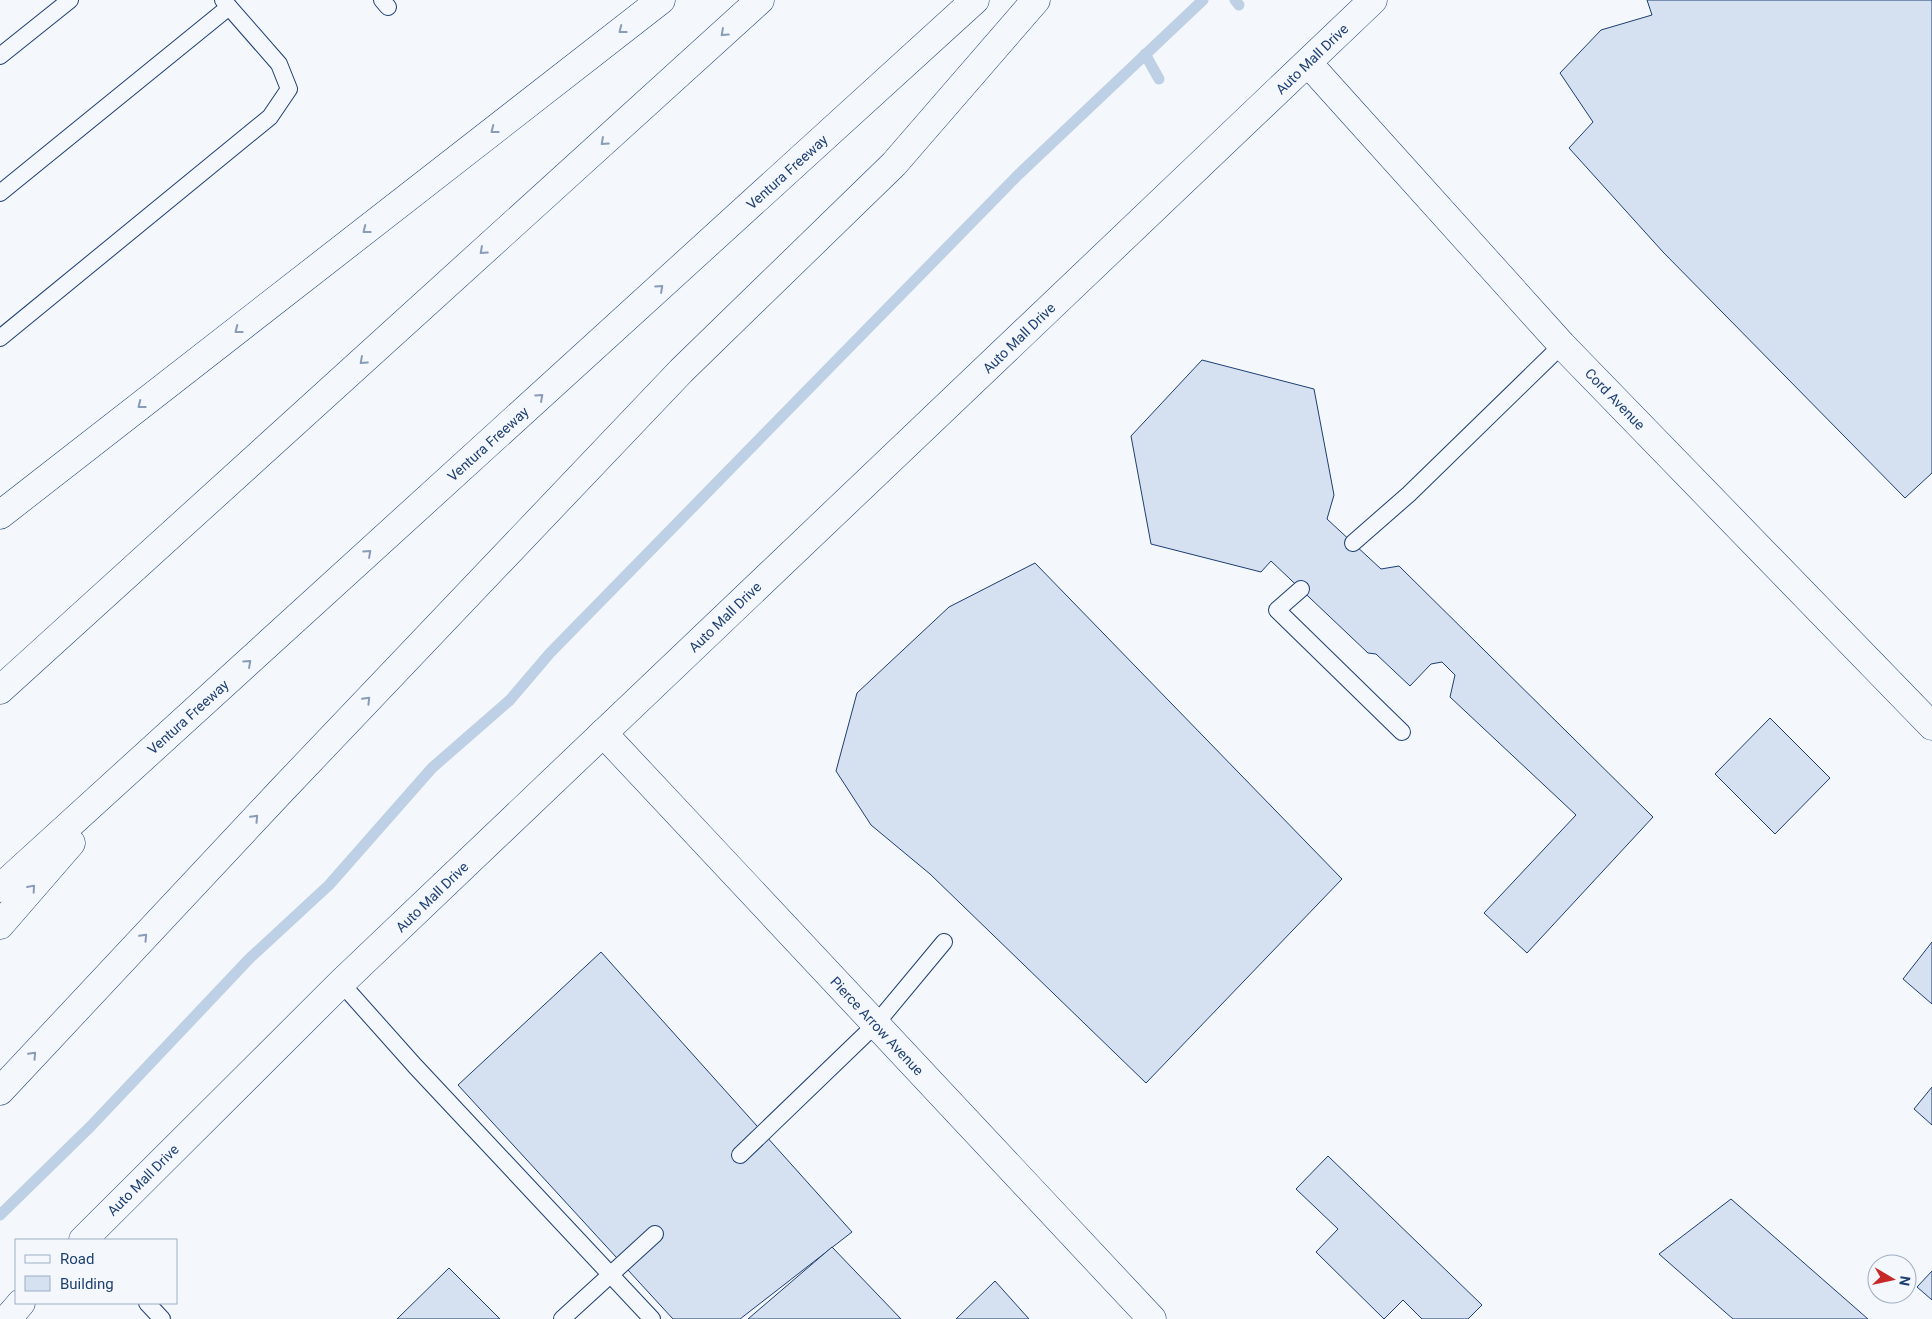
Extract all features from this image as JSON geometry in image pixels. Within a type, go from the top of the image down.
[{"type":"main road","points":[[0,515],[661,0]]},
{"type":"main road","points":[[0,690],[760,0]]},
{"type":"main road","name":"Ventura Freeway","points":[[0,888],[975,0]]},
{"type":"main road","points":[[0,1091],[275,797],[674,378],[894,164],[1036,0]]},
{"type":"main road","name":"Auto Mall Drive","points":[[84,1239],[341,983],[1373,0]]},
{"type":"main road","name":"Cord Avenue","points":[[1308,63],[1562,345],[1932,726]]},
{"type":"main road","name":"Pierce Arrow Avenue","points":[[603,733],[1152,1319]]},
{"type":"main road","points":[[0,925],[160,742]]},
{"type":"main road","points":[[7,1319],[20,1304]]},
{"type":"lane","points":[[0,56],[70,0]]},
{"type":"lane","points":[[0,193],[226,3],[279,64],[289,89],[270,117],[0,338]]},
{"type":"lane","points":[[1353,543],[1409,494],[1562,345]]},
{"type":"lane","points":[[1301,589],[1277,610],[1402,732]]},
{"type":"lane","points":[[740,1155],[875,1024],[944,942]]},
{"type":"lane","points":[[341,983],[415,1066],[652,1319]]},
{"type":"lane","points":[[562,1319],[654,1234]]},
{"type":"lane","points":[[148,1304],[162,1319]]},
{"type":"building","points":[[1647,0],[1932,0],[1932,473],[1905,498],[1663,252],[1569,148],[1593,122],[1560,73],[1601,30],[1652,15]]},
{"type":"building","points":[[1202,360],[1314,389],[1334,495],[1327,519],[1381,569],[1399,566],[1653,817],[1527,953],[1484,913],[1576,815],[1450,697],[1455,675],[1442,662],[1431,664],[1410,686],[1376,654],[1368,653],[1271,561],[1261,572],[1151,544],[1131,436]]},
{"type":"building","points":[[1035,563],[1342,879],[1146,1083],[930,874],[871,825],[836,771],[857,693],[949,607]]},
{"type":"building","points":[[1770,718],[1830,778],[1775,834],[1715,774]]},
{"type":"building","points":[[1932,942],[1932,1004],[1903,979]]},
{"type":"building","points":[[601,952],[852,1232],[740,1319],[673,1319],[458,1085]]},
{"type":"building","points":[[1932,1087],[1932,1125],[1914,1109]]},
{"type":"building","points":[[1328,1156],[1482,1305],[1468,1319],[1422,1319],[1403,1300],[1384,1319],[1316,1252],[1338,1229],[1296,1189]]},
{"type":"building","points":[[1731,1199],[1868,1319],[1733,1319],[1659,1254]]},
{"type":"building","points":[[832,1247],[901,1319],[748,1319]]},
{"type":"building","points":[[449,1268],[500,1319],[397,1319]]},
{"type":"building","points":[[1932,1271],[1932,1300],[1917,1287]]},
{"type":"building","points":[[995,1281],[1029,1319],[956,1319]]},
{"type":"waterway","points":[[0,1215],[91,1126],[249,959],[329,885],[432,768],[510,700],[550,653],[1018,175],[1203,0]]},
{"type":"waterway","points":[[1235,0],[1239,5]]},
{"type":"waterway","points":[[1145,54],[1159,79]]}]
